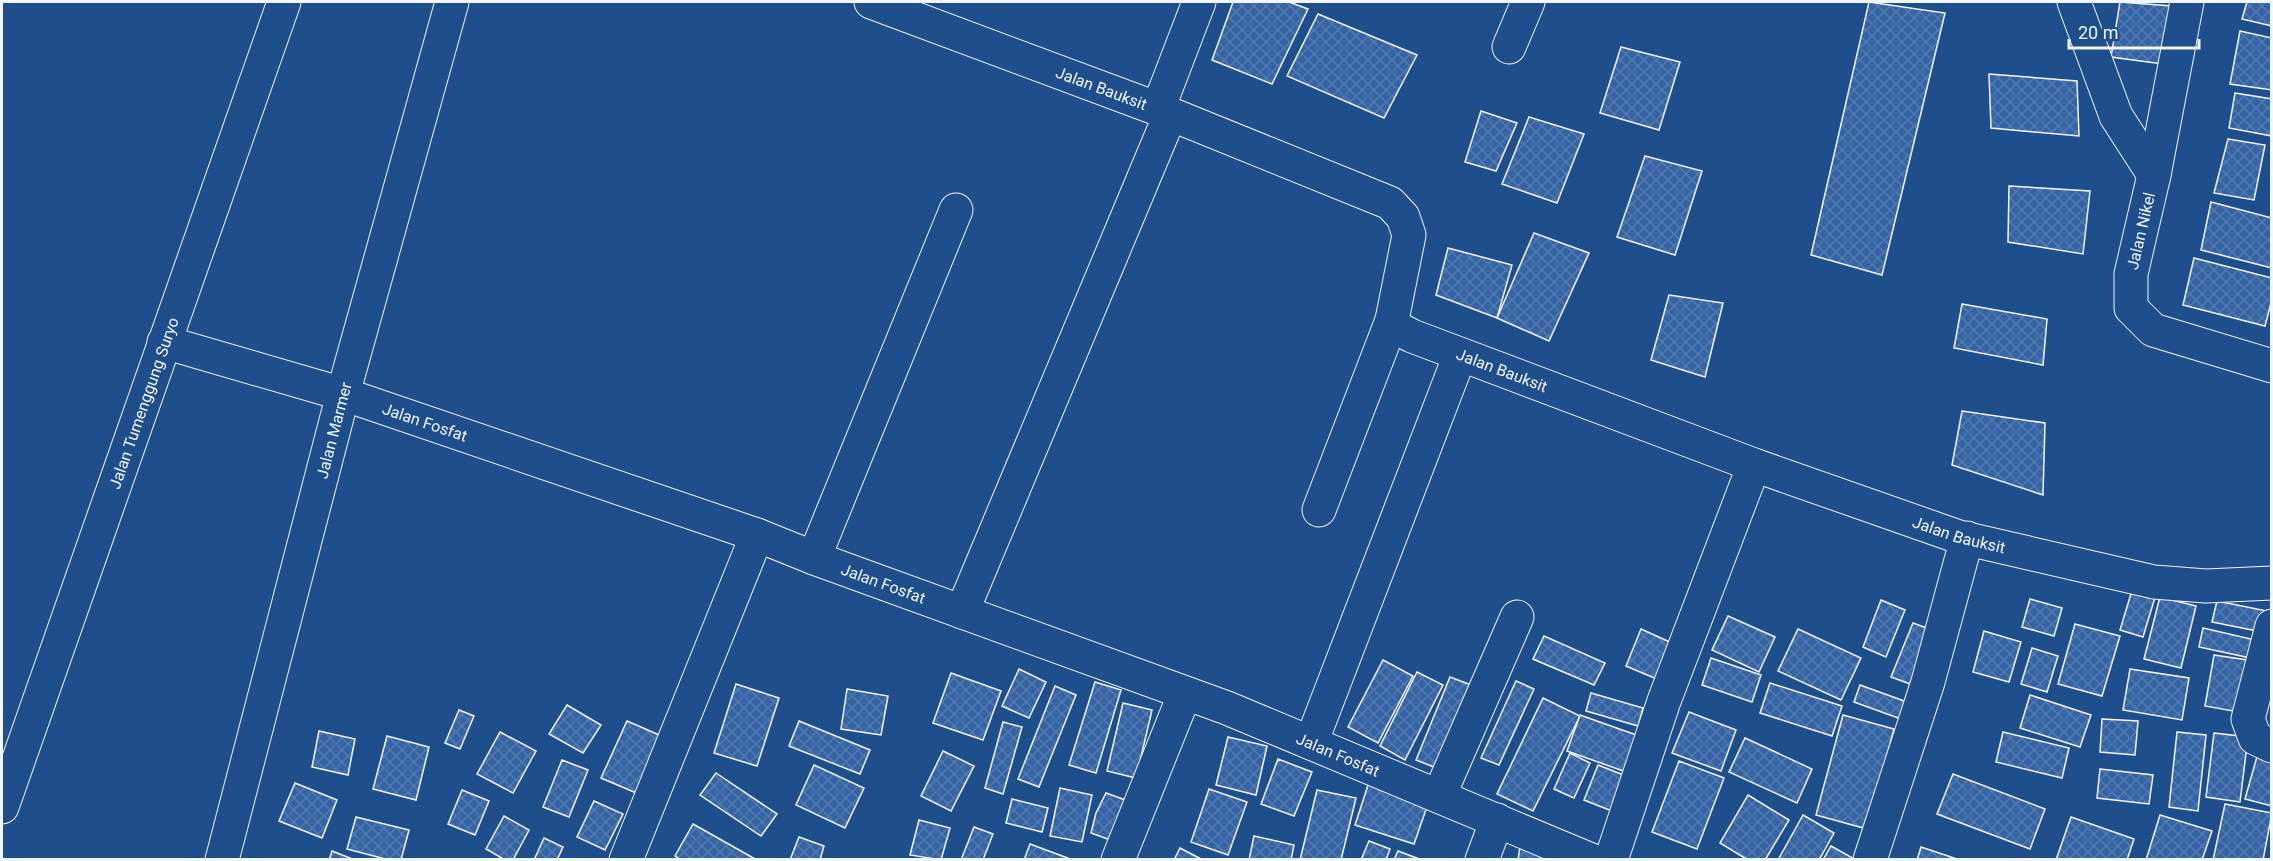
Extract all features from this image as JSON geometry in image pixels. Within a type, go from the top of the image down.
[{"type":"main road","name":"Jalan Tumenggung Suryo","points":[[2,807],[284,2]]},
{"type":"main road","name":"Jalan Marmer","points":[[222,860],[343,394],[452,2]]},
{"type":"main road","name":"Jalan Bauksit","points":[[871,2],[1164,112],[1389,203],[1403,217],[1409,235],[1392,320],[1397,328],[1412,336],[1754,465],[1967,538],[2154,582],[2206,586],[2271,583]]},
{"type":"main road","points":[[962,612],[1164,112],[1199,2]]},
{"type":"main road","points":[[1509,47],[1528,2]]},
{"type":"main road","points":[[2074,2],[2116,116],[2154,175]]},
{"type":"main road","name":"Jalan Nikel","points":[[2187,2],[2154,175],[2131,274],[2131,308],[2153,330],[2271,366]]},
{"type":"main road","points":[[814,558],[956,210]]},
{"type":"main road","points":[[1319,510],[1392,320]]},
{"type":"main road","name":"Jalan Fosfat","points":[[164,342],[343,394],[757,535],[814,558],[1185,693],[1591,860]]},
{"type":"main road","points":[[1311,743],[1460,355]]},
{"type":"main road","points":[[1611,860],[1664,701],[1754,465]]},
{"type":"main road","points":[[626,860],[757,535]]},
{"type":"main road","points":[[1870,860],[1928,682],[1967,538]]},
{"type":"main road","points":[[1439,796],[1517,617]]},
{"type":"main road","points":[[2271,626],[2248,719],[2255,738],[2271,746]]},
{"type":"main road","points":[[1118,860],[1185,693]]},
{"type":"main road","points":[[1482,860],[1497,820]]},
{"type":"building","points":[[1233,2],[1289,2],[1308,9],[1272,84],[1212,60]]},
{"type":"building","points":[[1869,2],[1945,13],[1882,275],[1811,255]]},
{"type":"building","points":[[2120,2],[2172,6],[2163,64],[2111,57]]},
{"type":"building","points":[[2247,2],[2272,2],[2272,26],[2242,19]]},
{"type":"building","points":[[1318,14],[1417,55],[1384,118],[1287,76]]},
{"type":"building","points":[[2240,31],[2272,38],[2272,90],[2230,84]]},
{"type":"building","points":[[1621,47],[1680,62],[1659,130],[1600,113]]},
{"type":"building","points":[[1989,74],[2077,81],[2079,136],[1991,128]]},
{"type":"building","points":[[2235,93],[2272,99],[2272,136],[2229,128]]},
{"type":"building","points":[[1481,111],[1517,123],[1496,171],[1465,162]]},
{"type":"building","points":[[1529,117],[1584,134],[1557,203],[1502,184]]},
{"type":"building","points":[[2228,139],[2265,145],[2254,200],[2214,193]]},
{"type":"building","points":[[1645,156],[1702,171],[1675,255],[1617,237]]},
{"type":"building","points":[[2009,186],[2090,191],[2083,254],[2008,242]]},
{"type":"building","points":[[2211,202],[2272,218],[2272,268],[2201,250]]},
{"type":"building","points":[[1534,233],[1589,253],[1549,341],[1497,318]]},
{"type":"building","points":[[1448,248],[1512,265],[1497,318],[1436,295]]},
{"type":"building","points":[[2194,258],[2272,278],[2272,299],[2265,326],[2183,305]]},
{"type":"building","points":[[1669,295],[1723,303],[1705,377],[1651,360]]},
{"type":"building","points":[[1962,304],[2047,319],[2043,365],[1954,348]]},
{"type":"building","points":[[1962,411],[2045,423],[2043,495],[1952,465]]},
{"type":"building","points":[[2133,587],[2156,594],[2143,637],[2120,630]]},
{"type":"building","points":[[2160,597],[2196,606],[2181,668],[2144,659]]},
{"type":"building","points":[[2030,599],[2062,608],[2054,636],[2022,627]]},
{"type":"building","points":[[1881,600],[1905,610],[1886,657],[1863,647]]},
{"type":"building","points":[[2217,601],[2272,612],[2267,633],[2212,622]]},
{"type":"building","points":[[1728,616],[1775,637],[1759,672],[1712,650]]},
{"type":"building","points":[[1913,623],[1935,631],[1913,685],[1891,677]]},
{"type":"building","points":[[2075,624],[2120,636],[2102,696],[2058,684]]},
{"type":"building","points":[[2203,628],[2264,642],[2260,660],[2199,647]]},
{"type":"building","points":[[1641,629],[1674,644],[1659,680],[1626,666]]},
{"type":"building","points":[[1798,629],[1861,658],[1841,700],[1778,671]]},
{"type":"building","points":[[1984,631],[2021,642],[2009,682],[1973,672]]},
{"type":"building","points":[[1544,636],[1605,663],[1594,685],[1533,659]]},
{"type":"building","points":[[2032,648],[2058,656],[2047,692],[2021,684]]},
{"type":"building","points":[[2214,655],[2254,661],[2244,713],[2205,706]]},
{"type":"building","points":[[1711,658],[1761,675],[1752,702],[1702,685]]},
{"type":"building","points":[[1383,660],[1413,676],[1378,743],[1348,727]]},
{"type":"building","points":[[1019,669],[1046,682],[1029,718],[1002,706]]},
{"type":"building","points":[[2130,669],[2189,678],[2182,720],[2123,710]]},
{"type":"building","points":[[1417,672],[1443,685],[1405,760],[1380,746]]},
{"type":"building","points":[[951,673],[1001,691],[983,740],[933,723]]},
{"type":"building","points":[[1450,677],[1479,688],[1444,771],[1416,760]]},
{"type":"building","points":[[1516,681],[1534,689],[1499,765],[1481,758]]},
{"type":"building","points":[[1095,682],[1121,690],[1096,773],[1069,765]]},
{"type":"building","points":[[1770,683],[1842,706],[1832,736],[1760,713]]},
{"type":"building","points":[[736,684],[779,698],[757,766],[714,753]]},
{"type":"building","points":[[1860,685],[1907,702],[1901,719],[1854,702]]},
{"type":"building","points":[[1055,686],[1076,695],[1039,787],[1018,779]]},
{"type":"building","points":[[847,689],[888,696],[881,735],[841,729]]},
{"type":"building","points":[[1591,693],[1643,708],[1638,726],[1586,711]]},
{"type":"building","points":[[2030,695],[2091,715],[2080,747],[2020,728]]},
{"type":"building","points":[[1543,698],[1580,716],[1533,811],[1497,794]]},
{"type":"building","points":[[1123,703],[1152,710],[1136,778],[1107,771]]},
{"type":"building","points":[[567,705],[601,725],[583,753],[549,734]]},
{"type":"building","points":[[459,710],[474,716],[460,749],[445,743]]},
{"type":"building","points":[[1689,712],[1736,730],[1721,771],[1672,753]]},
{"type":"building","points":[[1580,715],[1642,737],[1629,773],[1567,751]]},
{"type":"building","points":[[1843,715],[1894,729],[1867,829],[1816,815]]},
{"type":"building","points":[[2102,719],[2138,721],[2135,755],[2100,752]]},
{"type":"building","points":[[627,721],[666,738],[641,795],[601,778]]},
{"type":"building","points":[[799,721],[870,750],[860,774],[789,746]]},
{"type":"building","points":[[1003,722],[1022,727],[1003,794],[985,788]]},
{"type":"building","points":[[319,731],[355,739],[348,775],[312,767]]},
{"type":"building","points":[[500,732],[536,751],[513,793],[477,774]]},
{"type":"building","points":[[2003,732],[2069,748],[2062,778],[1996,762]]},
{"type":"building","points":[[2177,732],[2206,735],[2198,811],[2169,807]]},
{"type":"building","points":[[2214,733],[2248,737],[2240,802],[2206,797]]},
{"type":"building","points":[[387,736],[429,747],[416,800],[373,789]]},
{"type":"building","points":[[1228,737],[1267,746],[1256,795],[1216,785]]},
{"type":"building","points":[[1745,738],[1812,769],[1797,803],[1729,772]]},
{"type":"building","points":[[943,751],[974,766],[951,811],[921,796]]},
{"type":"building","points":[[1570,753],[1590,763],[1574,798],[1554,789]]},
{"type":"building","points":[[2258,753],[2272,756],[2272,806],[2245,799]]},
{"type":"building","points":[[1278,759],[1312,772],[1294,816],[1261,804]]},
{"type":"building","points":[[562,760],[588,770],[569,817],[543,807]]},
{"type":"building","points":[[1679,761],[1724,778],[1697,849],[1652,832]]},
{"type":"building","points":[[814,765],[864,788],[845,828],[796,805]]},
{"type":"building","points":[[1598,765],[1631,778],[1617,813],[1584,800]]},
{"type":"building","points":[[2100,769],[2153,775],[2149,804],[2097,798]]},
{"type":"building","points":[[716,773],[777,814],[761,836],[700,795]]},
{"type":"building","points":[[1953,774],[2045,809],[2030,849],[1937,814]]},
{"type":"building","points":[[1370,779],[1430,798],[1414,844],[1355,825]]},
{"type":"building","points":[[295,783],[337,800],[322,838],[279,821]]},
{"type":"building","points":[[1060,788],[1092,795],[1082,842],[1050,836]]},
{"type":"building","points":[[1209,789],[1247,802],[1228,855],[1191,842]]},
{"type":"building","points":[[462,790],[489,801],[475,835],[448,824]]},
{"type":"building","points":[[1317,790],[1356,798],[1341,860],[1300,860]]},
{"type":"building","points":[[1106,793],[1131,802],[1116,842],[1091,833],[1096,813]]},
{"type":"building","points":[[1748,795],[1789,820],[1765,860],[1748,860],[1720,843]]},
{"type":"building","points":[[1012,799],[1048,808],[1042,832],[1006,823]]},
{"type":"building","points":[[594,801],[623,814],[605,850],[577,837]]},
{"type":"building","points":[[2225,804],[2272,813],[2263,860],[2213,860]]},
{"type":"building","points":[[1803,815],[1834,833],[1819,860],[1778,860]]},
{"type":"building","points":[[2160,815],[2212,831],[2202,860],[2146,860]]},
{"type":"building","points":[[504,816],[529,830],[513,860],[505,860],[486,849]]},
{"type":"building","points":[[356,817],[409,830],[401,860],[389,860],[347,849]]},
{"type":"building","points":[[2071,817],[2134,839],[2127,860],[2056,860]]},
{"type":"building","points":[[919,820],[950,828],[941,860],[910,855]]},
{"type":"building","points":[[693,824],[757,860],[681,860],[675,856]]},
{"type":"building","points":[[974,827],[993,834],[983,860],[961,860]]},
{"type":"building","points":[[1254,836],[1294,845],[1291,860],[1249,860]]},
{"type":"building","points":[[799,837],[824,846],[820,860],[790,860]]},
{"type":"building","points":[[544,838],[563,847],[557,860],[534,860]]},
{"type":"building","points":[[1369,841],[1390,849],[1386,860],[1361,860]]},
{"type":"building","points":[[1030,844],[1073,860],[1024,860]]},
{"type":"building","points":[[1831,846],[1856,860],[1823,860]]},
{"type":"building","points":[[1520,847],[1560,860],[1518,860]]},
{"type":"building","points":[[1921,847],[1957,859],[1917,860]]},
{"type":"building","points":[[1180,848],[1203,860],[1174,860]]},
{"type":"building","points":[[332,851],[355,860],[329,860]]},
{"type":"building","points":[[1398,851],[1422,860],[1394,860]]}]
